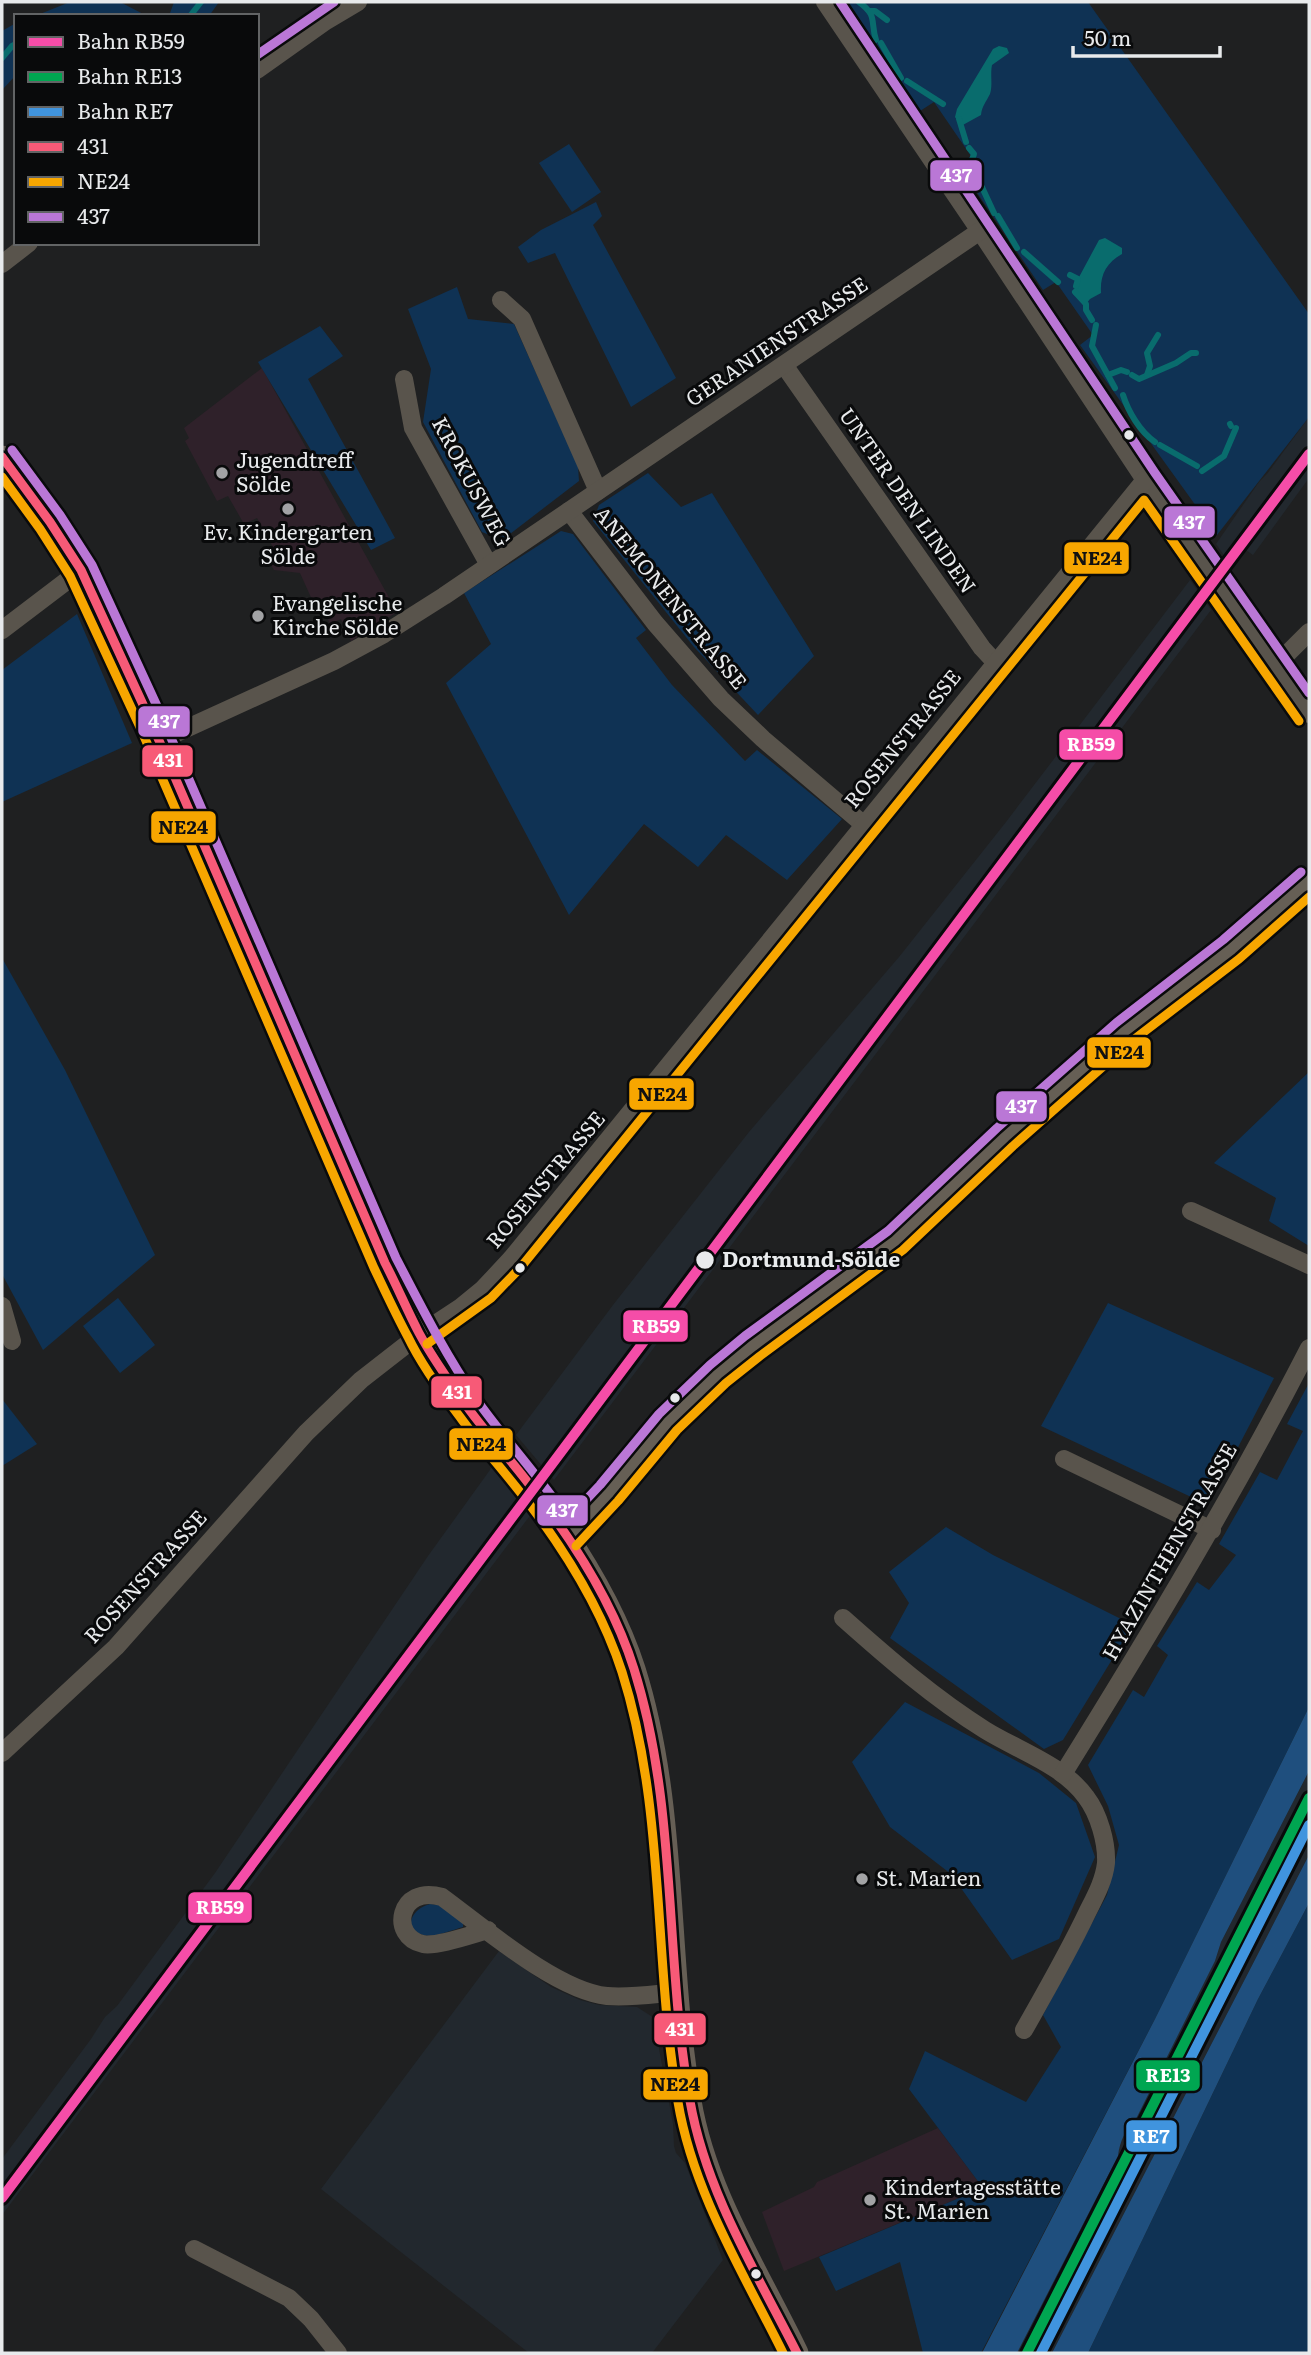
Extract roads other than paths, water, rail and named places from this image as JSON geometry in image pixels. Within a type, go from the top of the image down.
[{"type":"main road","points":[[2,457],[81,570],[159,741],[380,1251],[420,1334],[467,1408],[540,1498],[567,1538],[595,1582],[622,1636],[647,1720],[657,1770],[690,2102],[707,2164],[740,2239],[797,2353]]},
{"type":"main road","points":[[567,1538],[610,1493],[676,1414],[718,1374],[751,1346],[896,1240],[1005,1137],[1124,1032],[1306,890]]},
{"type":"street","points":[[259,69],[303,36],[358,2]]},
{"type":"street","points":[[825,2],[980,230],[1144,480],[1309,714]]},
{"type":"street","name":"GERANIENSTRASSE","points":[[159,741],[334,662],[394,628],[980,230]]},
{"type":"street","points":[[2,264],[26,245]]},
{"type":"street","points":[[501,300],[522,319],[598,491]]},
{"type":"street","name":"UNTER DEN LINDEN","points":[[784,365],[982,648],[995,662]]},
{"type":"street","name":"KROKUSWEG","points":[[404,379],[413,428],[489,565]]},
{"type":"street","name":"ROSENSTRASSE","points":[[2,1753],[116,1647],[306,1433],[361,1380],[482,1289],[511,1259],[1144,480]]},
{"type":"street","name":"ANEMONENSTRASSE","points":[[569,511],[655,623],[721,699],[763,739],[863,824]]},
{"type":"street","points":[[2,630],[81,570]]},
{"type":"street","points":[[1275,666],[1309,632]]},
{"type":"street","points":[[1191,1211],[1309,1265]]},
{"type":"street","points":[[2,1306],[12,1341]]},
{"type":"street","name":"HYAZINTHENSTRASSE","points":[[1063,1774],[1212,1530],[1309,1348]]},
{"type":"street","points":[[1064,1459],[1212,1530]]},
{"type":"street","points":[[844,1618],[926,1689],[985,1730],[1063,1774],[1086,1797],[1097,1817],[1106,1863],[1101,1885],[1069,1952],[1024,2030]]},
{"type":"street","points":[[488,1930],[550,1974],[578,1990],[607,1996],[677,1992]]},
{"type":"street","points":[[194,2249],[289,2298],[311,2319],[337,2353]]},
{"type":"waterway","points":[[192,14],[201,2]]},
{"type":"waterway","points":[[859,2],[871,15],[876,40]]},
{"type":"waterway","points":[[870,11],[875,11],[887,20]]},
{"type":"waterway","points":[[881,43],[901,78]]},
{"type":"waterway","points":[[2,58],[14,45]]},
{"type":"waterway","points":[[907,81],[943,104]]},
{"type":"waterway","points":[[959,119],[966,142]]},
{"type":"waterway","points":[[969,148],[974,154],[971,170],[994,213]]},
{"type":"waterway","points":[[998,216],[1017,248]]},
{"type":"waterway","points":[[1024,252],[1058,282]]},
{"type":"waterway","points":[[1070,275],[1078,279],[1076,286]]},
{"type":"waterway","points":[[1075,292],[1086,304],[1086,310],[1092,320]]},
{"type":"waterway","points":[[1096,325],[1092,346],[1115,388]]},
{"type":"waterway","points":[[1147,375],[1150,366],[1147,353],[1158,335]]},
{"type":"waterway","points":[[1132,375],[1139,379],[1196,353]]},
{"type":"waterway","points":[[1108,375],[1121,370],[1127,372]]},
{"type":"waterway","points":[[1123,395],[1135,421],[1155,442]]},
{"type":"waterway","points":[[1202,471],[1224,456],[1236,428]]},
{"type":"waterway","points":[[1160,445],[1197,466]]},
{"type":"rail line","name":"RB59","points":[[2,2198],[1309,454]]},
{"type":"rail line","name":"RE13","points":[[1027,2353],[1309,1798]]},
{"type":"rail line","name":"RE7","points":[[1041,2353],[1309,1825]]},
{"type":"place","name":"Jugendtreff Sölde","points":[[222,473]]},
{"type":"place","name":"Ev. Kindergarten Sölde","points":[[288,509]]},
{"type":"place","name":"Evangelische Kirche Sölde","points":[[258,616]]},
{"type":"place","name":"Dortmund-Sölde","points":[[705,1260]]},
{"type":"place","name":"St. Marien","points":[[862,1879]]},
{"type":"place","name":"Kindertagesstätte St. Marien","points":[[870,2200]]}]
